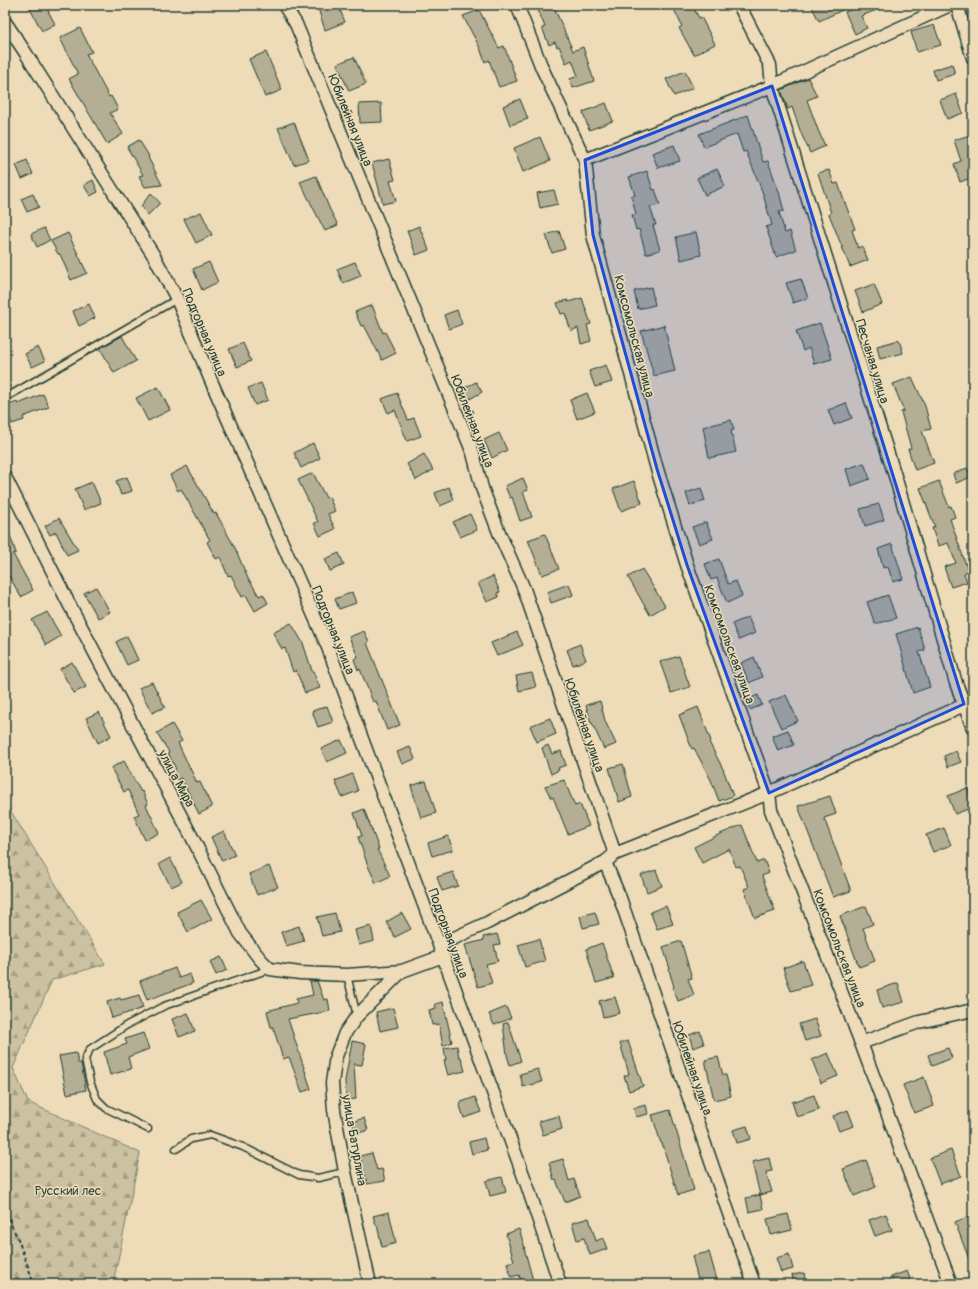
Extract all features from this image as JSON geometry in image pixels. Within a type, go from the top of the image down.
[{"type":"street","name":"Юбилейная улица","points":[[284,5],[296,24],[473,453],[482,488],[500,535],[524,588],[615,854]]},
{"type":"street","name":"Комсомольская улица","points":[[517,5],[542,68],[585,160],[593,235],[657,469],[687,565],[768,793],[771,810],[861,1043],[951,1284]]},
{"type":"street","name":"Песчаная улица","points":[[739,5],[770,65],[772,86],[892,468],[956,683],[969,702],[973,728]]},
{"type":"street","points":[[585,160],[772,86],[950,5]]},
{"type":"street","points":[[957,5],[973,58]]},
{"type":"street","name":"Подгорная улица","points":[[5,22],[154,256],[177,299],[327,645],[528,1188],[560,1284]]},
{"type":"street","name":"улица Мира","points":[[5,477],[70,607],[188,830],[240,933],[260,959],[270,969]]},
{"type":"street","name":"улица Батурлина","points":[[370,1284],[334,1110],[332,1083],[336,1056],[345,1033],[357,1016],[402,971],[441,951],[487,923],[605,862],[615,854],[768,793],[969,702]]},
{"type":"street","name":"Юбилейная улица","points":[[605,862],[620,898],[754,1284]]},
{"type":"street","points":[[270,969],[300,973],[348,975],[402,971]]},
{"type":"street","points":[[861,1043],[919,1022],[973,1010]]},
{"type":"lane","points":[[5,398],[177,299]]},
{"type":"lane","points":[[148,1129],[106,1108],[97,1099],[90,1082],[85,1059],[90,1050],[128,1026],[164,1006],[270,969]]},
{"type":"lane","points":[[348,975],[357,1016]]},
{"type":"lane","points":[[176,1149],[191,1139],[210,1135],[243,1147],[299,1175],[318,1178],[346,1172]]},
{"type":"path","points":[[5,1212],[18,1239],[34,1284]]},
{"type":"highlighted area","points":[[772,86],[964,704],[769,793],[687,565],[657,469],[593,235],[585,160]]},
{"type":"green space","name":"Русский лес","points":[[5,802],[105,964],[52,980],[13,1068],[28,1102],[140,1153],[113,1284],[5,1284]]},
{"type":"building","points":[[28,5],[45,5],[55,24],[42,31]]},
{"type":"building","points":[[317,5],[338,5],[345,22],[325,30]]},
{"type":"building","points":[[536,5],[553,5],[573,51],[583,47],[594,81],[573,88],[570,79],[578,76],[572,60],[566,63],[559,46],[557,47],[555,42],[549,45],[542,28],[545,27]]},
{"type":"building","points":[[672,5],[692,5],[699,18],[701,17],[715,44],[694,55],[679,28],[682,26]]},
{"type":"building","points":[[811,5],[853,5],[819,21]]},
{"type":"building","points":[[861,5],[887,6],[861,16],[867,28],[855,34],[845,12]]},
{"type":"building","points":[[479,10],[499,48],[504,46],[517,81],[499,87],[489,60],[485,62],[480,48],[463,16]]},
{"type":"building","points":[[934,25],[941,45],[917,52],[911,32]]},
{"type":"building","points":[[80,28],[92,52],[86,54],[109,97],[111,96],[118,109],[110,113],[123,134],[107,144],[69,79],[78,74],[60,38]]},
{"type":"building","points":[[266,52],[282,90],[265,97],[249,59]]},
{"type":"building","points":[[354,57],[366,84],[349,91],[337,64]]},
{"type":"building","points":[[952,64],[955,74],[936,80],[933,70]]},
{"type":"building","points":[[685,71],[693,88],[674,96],[666,79]]},
{"type":"building","points":[[808,78],[817,96],[807,100],[825,146],[810,153],[792,107],[788,109],[781,90]]},
{"type":"building","points":[[956,94],[963,113],[947,119],[940,100]]},
{"type":"building","points":[[520,99],[528,119],[510,125],[503,106]]},
{"type":"building","points":[[381,103],[382,122],[360,123],[359,104]]},
{"type":"building","points":[[606,103],[613,121],[589,130],[583,112]]},
{"type":"building","points":[[748,115],[763,162],[768,161],[779,192],[784,211],[779,212],[785,233],[790,231],[796,250],[776,257],[766,227],[772,225],[762,191],[746,151],[743,152],[737,134],[704,147],[699,134]]},
{"type":"building","points":[[294,122],[309,160],[294,165],[278,128]]},
{"type":"building","points":[[970,135],[973,145],[973,177],[960,182],[954,164],[961,161],[954,140]]},
{"type":"building","points":[[540,137],[550,161],[523,172],[514,148]]},
{"type":"building","points":[[139,140],[149,156],[148,157],[162,185],[145,187],[139,176],[143,175],[127,147]]},
{"type":"building","points":[[674,145],[680,161],[658,168],[652,153]]},
{"type":"building","points":[[389,159],[395,180],[390,181],[396,201],[383,204],[372,163]]},
{"type":"building","points":[[27,160],[33,174],[22,179],[16,165]]},
{"type":"building","points":[[717,169],[725,186],[705,195],[697,178]]},
{"type":"building","points":[[829,170],[834,184],[838,183],[855,229],[852,230],[858,248],[862,246],[868,260],[850,267],[829,214],[831,213],[818,173]]},
{"type":"building","points":[[647,171],[660,205],[650,207],[656,225],[653,225],[660,250],[646,254],[639,229],[636,230],[632,215],[636,214],[631,196],[635,195],[629,177]]},
{"type":"building","points":[[316,176],[338,225],[325,231],[300,182]]},
{"type":"building","points":[[93,180],[98,192],[90,196],[84,185]]},
{"type":"building","points":[[554,190],[558,204],[540,208],[537,193]]},
{"type":"building","points":[[151,193],[160,203],[148,215],[141,206]]},
{"type":"building","points":[[33,194],[39,207],[27,212],[21,199]]},
{"type":"building","points":[[201,212],[212,235],[196,243],[184,219]]},
{"type":"building","points":[[419,226],[429,250],[416,255],[407,231]]},
{"type":"building","points":[[44,228],[50,240],[37,247],[31,234]]},
{"type":"building","points":[[559,231],[565,249],[552,253],[546,235]]},
{"type":"building","points":[[696,232],[701,255],[681,260],[676,237]]},
{"type":"building","points":[[68,233],[87,273],[71,280],[60,254],[58,254],[51,241]]},
{"type":"building","points":[[209,262],[218,282],[202,290],[193,269]]},
{"type":"building","points":[[355,262],[361,276],[343,283],[337,269]]},
{"type":"building","points":[[801,279],[808,298],[793,303],[786,283]]},
{"type":"building","points":[[874,284],[882,304],[863,312],[855,291]]},
{"type":"building","points":[[651,287],[655,305],[638,309],[634,291]]},
{"type":"building","points":[[582,298],[591,324],[587,325],[591,341],[581,344],[578,328],[571,331],[565,313],[561,314],[557,303]]},
{"type":"building","points":[[89,304],[95,318],[79,326],[73,311]]},
{"type":"building","points":[[372,305],[383,333],[385,332],[396,353],[382,360],[364,325],[361,326],[355,312]]},
{"type":"building","points":[[457,310],[462,324],[449,329],[444,315]]},
{"type":"building","points":[[820,323],[832,359],[814,364],[809,348],[803,351],[796,331]]},
{"type":"building","points":[[664,325],[675,371],[654,376],[641,331]]},
{"type":"building","points":[[122,336],[136,361],[114,373],[100,348]]},
{"type":"building","points":[[899,340],[903,353],[880,359],[877,346]]},
{"type":"building","points":[[243,343],[251,361],[237,367],[229,349]]},
{"type":"building","points":[[38,347],[45,361],[32,367],[25,354]]},
{"type":"building","points":[[606,365],[612,382],[595,387],[589,371]]},
{"type":"building","points":[[912,377],[925,406],[931,429],[922,431],[934,463],[915,470],[908,449],[911,448],[901,412],[904,411],[893,384]]},
{"type":"building","points":[[476,382],[482,392],[468,400],[462,389]]},
{"type":"building","points":[[261,383],[268,400],[255,405],[248,388]]},
{"type":"building","points":[[158,387],[170,410],[148,421],[136,398]]},
{"type":"building","points":[[397,393],[408,420],[414,418],[421,436],[407,441],[395,410],[388,413],[382,399]]},
{"type":"building","points":[[587,393],[595,412],[577,419],[570,400]]},
{"type":"building","points":[[43,394],[49,407],[23,417],[24,420],[12,424],[5,406],[17,402],[18,404]]},
{"type":"building","points":[[846,403],[852,418],[834,425],[828,410]]},
{"type":"building","points":[[731,420],[734,430],[731,431],[736,452],[709,458],[703,427]]},
{"type":"building","points":[[499,433],[507,450],[492,458],[484,440]]},
{"type":"building","points":[[313,443],[320,458],[301,468],[294,453]]},
{"type":"building","points":[[424,454],[433,470],[416,480],[407,464]]},
{"type":"building","points":[[864,463],[870,479],[851,486],[846,469]]},
{"type":"building","points":[[187,466],[214,514],[216,513],[235,548],[249,581],[259,596],[263,594],[268,603],[255,611],[246,595],[242,597],[231,575],[228,576],[220,557],[216,559],[207,542],[210,540],[181,489],[178,491],[170,475]]},
{"type":"building","points":[[967,468],[971,477],[956,483],[953,474]]},
{"type":"building","points":[[313,473],[326,498],[329,497],[335,511],[328,514],[335,529],[320,536],[314,523],[318,522],[298,480]]},
{"type":"building","points":[[127,477],[132,491],[121,495],[116,481]]},
{"type":"building","points":[[523,478],[528,490],[523,492],[532,517],[520,521],[512,497],[510,498],[505,486]]},
{"type":"building","points":[[634,481],[642,503],[621,511],[613,489]]},
{"type":"building","points":[[939,481],[949,507],[951,506],[955,517],[950,519],[968,571],[964,573],[967,582],[951,587],[944,567],[956,563],[948,543],[938,546],[932,528],[935,527],[920,488]]},
{"type":"building","points":[[92,482],[101,503],[84,510],[75,489]]},
{"type":"building","points":[[449,487],[454,500],[440,506],[435,493]]},
{"type":"building","points":[[701,488],[705,501],[690,506],[686,493]]},
{"type":"building","points":[[879,504],[884,520],[865,526],[860,509]]},
{"type":"building","points":[[470,514],[477,530],[460,537],[453,522]]},
{"type":"building","points":[[59,518],[78,550],[67,555],[56,532],[50,535],[45,526]]},
{"type":"building","points":[[706,522],[713,539],[699,544],[692,527]]},
{"type":"building","points":[[7,526],[16,553],[13,554],[33,590],[21,597],[5,569],[5,527]]},
{"type":"building","points":[[545,534],[559,569],[542,575],[528,540]]},
{"type":"building","points":[[892,544],[903,579],[893,582],[888,567],[883,568],[878,549]]},
{"type":"building","points":[[339,553],[344,565],[330,571],[325,559]]},
{"type":"building","points":[[719,559],[728,584],[736,581],[742,596],[727,603],[717,578],[711,580],[705,564]]},
{"type":"building","points":[[642,569],[665,606],[650,615],[628,577]]},
{"type":"building","points":[[493,576],[500,592],[497,593],[499,597],[487,602],[478,583]]},
{"type":"building","points":[[569,584],[573,595],[551,603],[547,592]]},
{"type":"building","points":[[96,587],[110,612],[98,618],[84,593]]},
{"type":"building","points":[[352,592],[356,603],[339,609],[335,599]]},
{"type":"building","points":[[888,595],[896,618],[875,624],[867,602]]},
{"type":"building","points":[[47,612],[61,636],[46,645],[32,620]]},
{"type":"building","points":[[748,617],[755,633],[739,640],[732,624]]},
{"type":"building","points":[[291,623],[303,643],[312,671],[320,688],[305,693],[296,670],[293,672],[285,648],[282,649],[273,633]]},
{"type":"building","points":[[918,627],[925,650],[919,652],[930,687],[913,693],[896,634]]},
{"type":"building","points":[[364,631],[369,642],[367,643],[400,725],[387,730],[376,701],[373,702],[360,669],[358,670],[354,659],[358,657],[349,637]]},
{"type":"building","points":[[517,632],[523,645],[497,656],[491,643]]},
{"type":"building","points":[[127,636],[138,660],[127,665],[116,642]]},
{"type":"building","points":[[580,644],[586,660],[573,665],[567,650]]},
{"type":"building","points":[[679,656],[690,687],[671,693],[660,662]]},
{"type":"building","points":[[754,657],[762,677],[749,683],[741,663]]},
{"type":"building","points":[[72,662],[86,687],[74,693],[60,669]]},
{"type":"building","points":[[532,673],[536,687],[519,691],[516,676]]},
{"type":"building","points":[[152,682],[165,707],[152,713],[139,688]]},
{"type":"building","points":[[758,695],[762,705],[750,710],[746,700]]},
{"type":"building","points":[[786,695],[798,721],[781,728],[769,702]]},
{"type":"building","points":[[600,701],[605,721],[616,744],[604,749],[591,723],[586,705]]},
{"type":"building","points":[[327,706],[333,722],[318,727],[312,711]]},
{"type":"building","points":[[698,707],[711,741],[709,742],[723,769],[733,796],[719,801],[711,780],[694,748],[692,749],[679,715]]},
{"type":"building","points":[[99,712],[111,736],[98,743],[86,718]]},
{"type":"building","points":[[550,718],[556,734],[537,742],[530,726]]},
{"type":"building","points":[[172,724],[182,741],[178,743],[197,783],[200,782],[212,807],[199,814],[181,778],[177,780],[172,771],[176,769],[168,753],[169,752],[157,733]]},
{"type":"building","points":[[788,730],[794,745],[778,751],[772,736]]},
{"type":"building","points":[[341,740],[347,753],[327,762],[321,749]]},
{"type":"building","points":[[548,745],[552,754],[561,751],[566,765],[558,768],[559,770],[551,774],[542,748]]},
{"type":"building","points":[[410,747],[415,759],[402,764],[397,752]]},
{"type":"building","points":[[956,751],[961,762],[948,767],[944,756]]},
{"type":"building","points":[[124,761],[141,792],[142,791],[148,804],[146,805],[159,833],[145,840],[134,816],[139,814],[128,790],[124,792],[111,768]]},
{"type":"building","points":[[623,764],[632,797],[619,802],[609,768]]},
{"type":"building","points":[[352,774],[358,791],[342,797],[335,781]]},
{"type":"building","points":[[564,780],[575,806],[580,804],[589,826],[568,834],[553,797],[551,798],[545,786]]},
{"type":"building","points":[[426,781],[436,813],[421,818],[411,786]]},
{"type":"building","points":[[967,788],[973,803],[973,807],[955,814],[948,796]]},
{"type":"building","points":[[830,796],[836,814],[824,818],[851,891],[833,897],[798,806]]},
{"type":"building","points":[[364,809],[379,849],[377,849],[390,876],[376,883],[368,866],[358,837],[362,836],[354,813]]},
{"type":"building","points":[[742,825],[757,863],[764,860],[769,873],[762,876],[775,911],[755,918],[744,889],[749,887],[740,866],[736,867],[729,849],[702,863],[694,847]]},
{"type":"building","points":[[944,828],[951,845],[933,852],[926,835]]},
{"type":"building","points":[[224,831],[235,855],[222,861],[211,837]]},
{"type":"building","points":[[448,836],[453,850],[432,856],[428,843]]},
{"type":"building","points":[[170,858],[182,882],[171,887],[159,864]]},
{"type":"building","points":[[269,866],[278,887],[257,895],[249,874]]},
{"type":"building","points":[[656,870],[662,886],[647,892],[641,875]]},
{"type":"building","points":[[453,872],[458,886],[442,891],[437,877]]},
{"type":"building","points":[[201,900],[212,919],[188,932],[177,912]]},
{"type":"building","points":[[666,906],[673,924],[657,929],[650,912]]},
{"type":"building","points":[[866,906],[873,924],[863,928],[875,961],[859,967],[840,916]]},
{"type":"building","points":[[595,912],[599,924],[583,928],[580,916]]},
{"type":"building","points":[[335,913],[340,932],[322,936],[317,917]]},
{"type":"building","points":[[402,913],[411,929],[395,937],[386,922]]},
{"type":"building","points":[[299,926],[304,941],[286,946],[281,932]]},
{"type":"building","points":[[371,926],[374,941],[359,945],[355,930]]},
{"type":"building","points":[[497,934],[500,944],[494,945],[498,961],[486,964],[492,983],[478,987],[465,945],[484,940],[483,937]]},
{"type":"building","points":[[539,939],[545,961],[525,967],[518,945]]},
{"type":"building","points":[[681,941],[692,978],[688,979],[694,995],[678,1001],[673,988],[670,969],[663,947]]},
{"type":"building","points":[[602,943],[614,978],[596,983],[586,949]]},
{"type":"building","points":[[221,957],[227,970],[216,975],[210,962]]},
{"type":"building","points":[[803,961],[811,985],[791,991],[783,968]]},
{"type":"building","points":[[175,968],[179,978],[190,974],[193,983],[147,1000],[140,981]]},
{"type":"building","points":[[310,981],[317,981],[324,1000],[328,999],[330,1011],[288,1019],[311,1089],[302,1092],[289,1057],[283,1059],[273,1027],[271,1027],[267,1011],[297,1003],[296,999],[313,995]]},
{"type":"building","points":[[898,983],[904,1002],[882,1008],[877,990]]},
{"type":"building","points":[[139,995],[143,1008],[112,1018],[107,1002]]},
{"type":"building","points":[[615,997],[620,1013],[603,1017],[599,1001]]},
{"type":"building","points":[[443,1002],[452,1042],[443,1046],[439,1024],[432,1025],[429,1010],[436,1008],[435,1004]]},
{"type":"building","points":[[506,1007],[511,1018],[494,1025],[489,1014]]},
{"type":"building","points":[[393,1008],[398,1027],[380,1031],[376,1012]]},
{"type":"building","points":[[188,1013],[195,1031],[179,1037],[172,1019]]},
{"type":"building","points":[[815,1019],[821,1036],[805,1041],[799,1024]]},
{"type":"building","points":[[508,1022],[521,1061],[510,1065],[507,1055],[503,1024]]},
{"type":"building","points":[[700,1031],[704,1044],[693,1048],[689,1035]]},
{"type":"building","points":[[143,1033],[149,1049],[128,1057],[131,1069],[110,1075],[104,1052],[127,1044],[125,1039]]},
{"type":"building","points":[[352,1041],[366,1044],[362,1065],[354,1064],[356,1099],[346,1100],[345,1081]]},
{"type":"building","points":[[628,1041],[643,1086],[629,1091],[624,1076],[629,1074],[620,1043]]},
{"type":"building","points":[[457,1046],[459,1057],[461,1057],[465,1071],[448,1075],[444,1061],[446,1060],[444,1048]]},
{"type":"building","points":[[948,1048],[952,1058],[932,1066],[928,1055]]},
{"type":"building","points":[[76,1053],[78,1063],[81,1063],[86,1090],[67,1094],[59,1056]]},
{"type":"building","points":[[828,1053],[838,1076],[821,1083],[812,1060]]},
{"type":"building","points":[[718,1057],[723,1075],[726,1075],[731,1096],[714,1100],[705,1060]]},
{"type":"building","points":[[538,1069],[542,1082],[523,1087],[520,1074]]},
{"type":"building","points":[[924,1077],[934,1106],[914,1113],[903,1085]]},
{"type":"building","points":[[814,1095],[819,1110],[797,1117],[792,1102]]},
{"type":"building","points":[[475,1097],[481,1112],[464,1118],[459,1103]]},
{"type":"building","points":[[646,1105],[648,1114],[636,1117],[634,1108]]},
{"type":"building","points":[[670,1110],[694,1190],[678,1195],[652,1115]]},
{"type":"building","points":[[848,1110],[854,1126],[839,1131],[833,1116]]},
{"type":"building","points":[[559,1116],[562,1129],[543,1135],[539,1121]]},
{"type":"building","points":[[364,1118],[368,1130],[356,1134],[352,1122]]},
{"type":"building","points":[[747,1126],[751,1139],[737,1143],[733,1130]]},
{"type":"building","points":[[484,1138],[487,1150],[472,1154],[469,1142]]},
{"type":"building","points":[[951,1150],[961,1176],[940,1184],[930,1158]]},
{"type":"building","points":[[372,1153],[377,1170],[382,1169],[385,1181],[367,1184],[360,1156]]},
{"type":"building","points":[[769,1158],[772,1171],[766,1172],[772,1192],[760,1195],[752,1162]]},
{"type":"building","points":[[563,1159],[569,1181],[574,1179],[580,1196],[565,1202],[556,1180],[554,1180],[549,1163]]},
{"type":"building","points":[[866,1160],[876,1187],[854,1196],[843,1169]]},
{"type":"building","points":[[502,1177],[506,1192],[490,1196],[486,1181]]},
{"type":"building","points":[[760,1195],[763,1209],[749,1212],[746,1198]]},
{"type":"building","points":[[389,1212],[396,1243],[382,1247],[377,1225],[373,1216]]},
{"type":"building","points":[[788,1214],[792,1230],[771,1235],[767,1219]]},
{"type":"building","points":[[886,1214],[892,1230],[875,1236],[869,1220]]},
{"type":"building","points":[[973,1215],[973,1267],[972,1267],[955,1222]]},
{"type":"building","points":[[589,1218],[596,1241],[603,1238],[607,1249],[590,1255],[584,1238],[577,1240],[572,1223]]},
{"type":"building","points":[[519,1229],[534,1284],[522,1284],[519,1275],[511,1277],[507,1263],[514,1261],[506,1234]]},
{"type":"building","points":[[709,1252],[718,1284],[699,1284],[692,1256]]},
{"type":"building","points":[[789,1254],[793,1269],[781,1272],[776,1258]]},
{"type":"building","points":[[907,1271],[912,1284],[894,1284],[891,1277]]},
{"type":"building","points":[[804,1273],[806,1284],[794,1284],[792,1275]]}]
